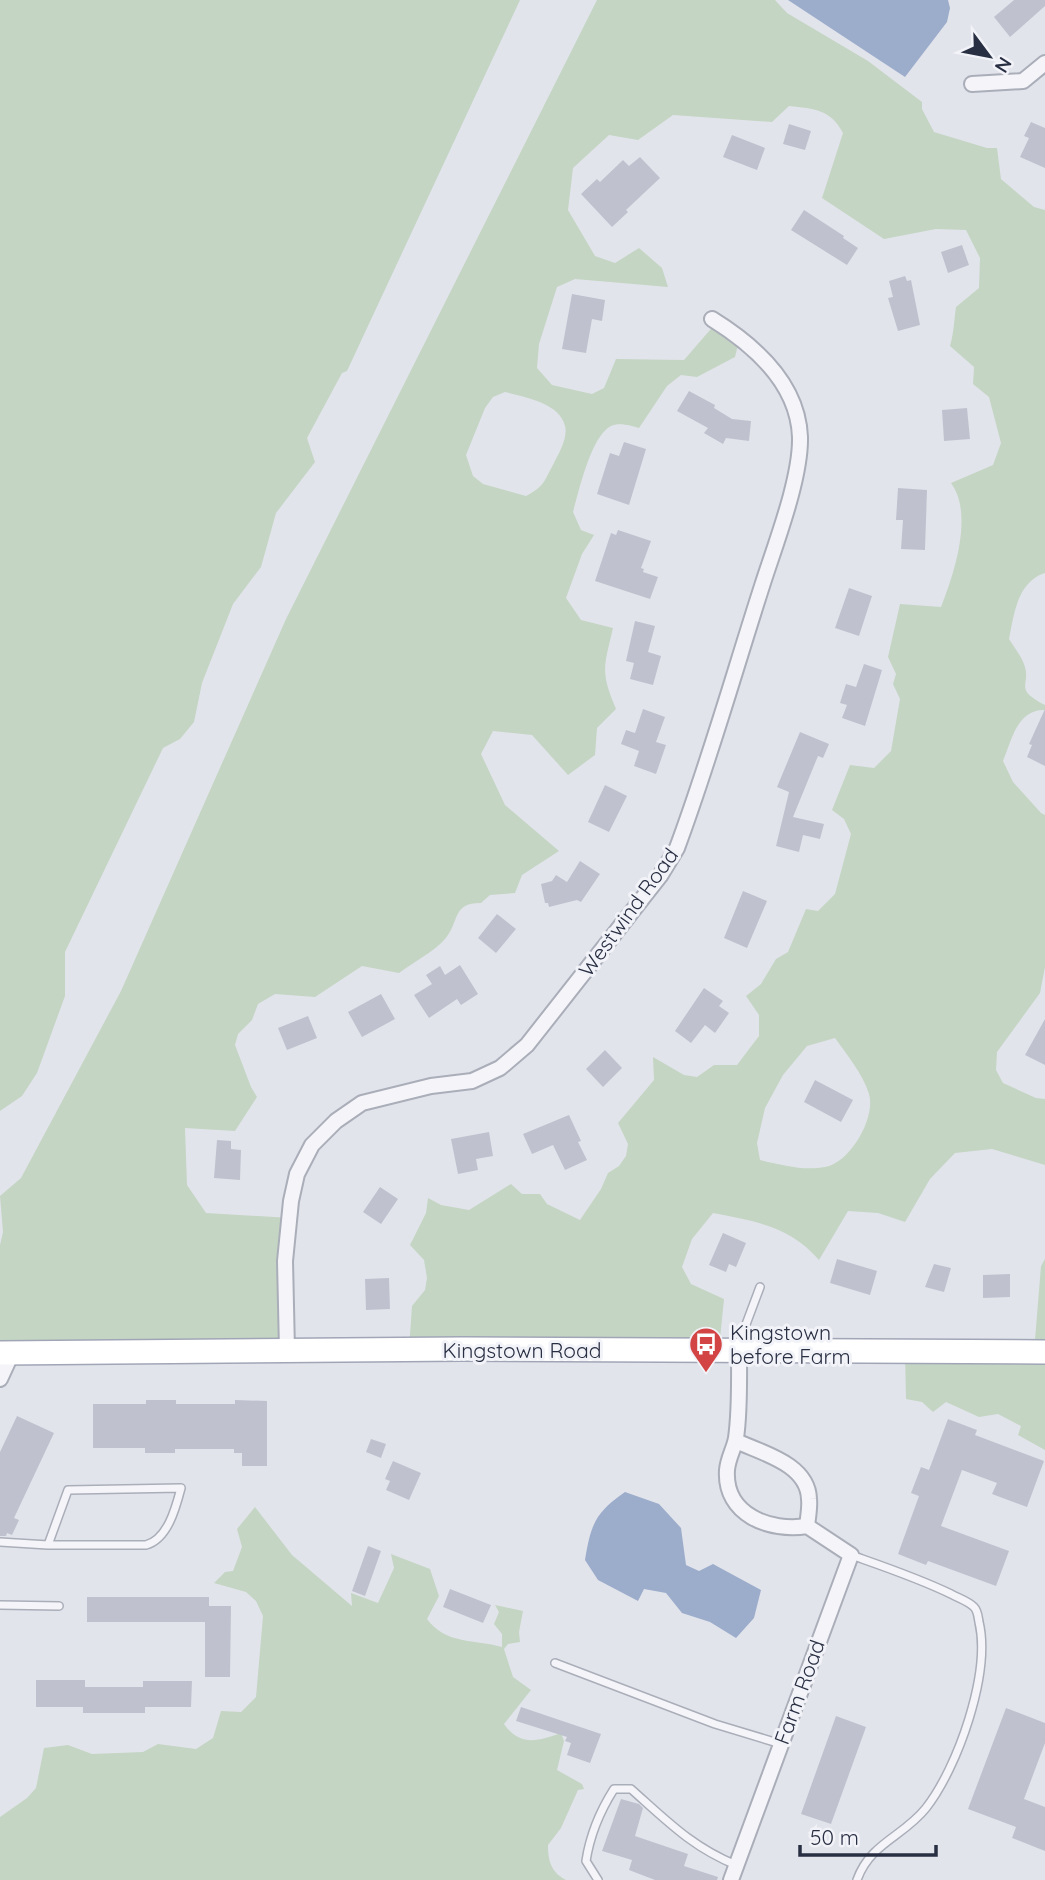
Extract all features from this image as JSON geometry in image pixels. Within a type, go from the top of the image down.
[{"type":"main road","name":"Kingstown Road","points":[[6,1353],[288,1350],[1045,1352]]},
{"type":"street","points":[[972,84],[1023,81],[1045,63]]},
{"type":"street","name":"Westwind Road","points":[[288,1350],[285,1261],[291,1201],[297,1174],[312,1145],[336,1121],[362,1103],[431,1086],[472,1082],[500,1069],[527,1045],[660,876],[677,848],[776,540],[796,471],[800,437],[794,409],[781,380],[762,356],[735,333],[712,319]]},
{"type":"street","points":[[741,1351],[736,1441],[727,1472],[730,1490],[736,1503],[745,1514],[775,1527],[788,1529],[807,1526],[851,1555]]},
{"type":"street","points":[[0,1379],[6,1353]]},
{"type":"street","points":[[736,1441],[787,1464],[798,1473],[807,1485],[807,1526]]},
{"type":"street","name":"Farm Road","points":[[731,1880],[851,1555]]},
{"type":"lane","points":[[741,1351],[745,1327],[760,1287]]},
{"type":"lane","points":[[0,1542],[48,1545],[154,1543],[176,1508],[181,1488],[68,1490],[48,1545]]},
{"type":"lane","points":[[851,1555],[922,1580],[974,1608],[982,1636],[983,1663],[960,1742],[942,1784],[925,1809],[906,1828],[866,1859],[857,1880]]},
{"type":"lane","points":[[0,1605],[59,1606]]},
{"type":"lane","points":[[555,1663],[715,1724],[780,1744]]},
{"type":"lane","points":[[598,1880],[586,1861],[587,1851],[604,1804],[614,1789],[631,1789],[677,1832],[713,1856],[736,1866]]},
{"type":"green space","points":[[0,0],[520,0],[347,371],[342,373],[307,438],[315,462],[276,513],[261,567],[233,604],[202,683],[194,722],[180,739],[163,748],[65,952],[65,996],[37,1073],[22,1096],[0,1111]]},
{"type":"green space","points":[[597,0],[775,0],[787,13],[868,61],[922,102],[922,109],[934,132],[987,148],[997,148],[1001,179],[1034,207],[1045,210],[1045,573],[1028,584],[1018,600],[1009,639],[1024,664],[1026,690],[1045,705],[1045,710],[1036,711],[1022,720],[1003,761],[1013,782],[1045,815],[1045,967],[1040,993],[997,1052],[996,1070],[1003,1083],[1036,1098],[1045,1099],[1045,1165],[992,1149],[955,1153],[930,1179],[905,1222],[878,1213],[848,1211],[819,1260],[784,1232],[757,1222],[713,1213],[692,1239],[682,1267],[691,1284],[724,1299],[719,1349],[409,1349],[412,1306],[425,1290],[427,1278],[424,1260],[410,1245],[426,1213],[428,1198],[441,1205],[469,1210],[511,1184],[522,1194],[540,1194],[547,1204],[580,1220],[601,1189],[608,1173],[619,1166],[626,1156],[628,1144],[618,1123],[654,1080],[653,1057],[684,1075],[697,1077],[714,1065],[737,1065],[759,1036],[759,1015],[746,996],[761,984],[776,959],[788,952],[806,909],[818,911],[835,894],[851,834],[844,819],[832,810],[850,765],[874,768],[891,751],[900,699],[893,684],[896,674],[888,657],[900,604],[941,607],[956,561],[961,527],[958,496],[951,483],[993,465],[1001,443],[989,397],[973,384],[974,367],[950,346],[956,307],[979,288],[980,258],[966,230],[936,229],[884,239],[822,198],[843,133],[833,119],[821,112],[789,106],[772,122],[673,115],[638,140],[609,135],[573,168],[568,210],[595,256],[615,263],[639,248],[662,268],[668,287],[575,279],[557,287],[539,344],[537,368],[552,385],[592,394],[604,388],[616,359],[684,360],[716,323],[740,337],[735,357],[697,377],[681,375],[667,386],[639,428],[618,424],[611,426],[597,441],[587,465],[573,512],[581,530],[594,535],[582,554],[566,598],[581,620],[613,628],[605,669],[616,709],[597,728],[595,755],[568,775],[532,735],[493,731],[481,754],[505,805],[559,851],[522,875],[515,893],[490,895],[481,903],[465,906],[457,915],[450,933],[441,943],[399,973],[362,966],[315,997],[275,994],[258,1004],[252,1020],[238,1034],[235,1045],[257,1097],[235,1131],[185,1128],[187,1185],[206,1213],[291,1218],[288,1342],[0,1350],[0,1245],[3,1232],[0,1196],[21,1178],[121,991],[286,619]],"holes":[[[505,392],[549,406],[562,418],[565,426],[562,445],[546,479],[526,496],[483,484],[473,476],[466,455],[485,408],[493,397]],[[835,1038],[859,1072],[869,1094],[869,1115],[859,1138],[843,1157],[825,1167],[801,1168],[760,1160],[757,1143],[765,1108],[783,1075],[807,1046]]]},
{"type":"green space","points":[[1045,1259],[1045,1450],[1018,1435],[1021,1426],[998,1414],[979,1417],[946,1402],[933,1412],[922,1402],[906,1399],[905,1353],[1034,1352],[1041,1266]]},
{"type":"green space","points":[[255,1507],[292,1555],[352,1606],[351,1593],[378,1603],[394,1568],[391,1554],[430,1569],[439,1596],[427,1619],[452,1637],[502,1647],[502,1634],[494,1624],[499,1612],[495,1605],[523,1611],[520,1642],[508,1644],[504,1649],[513,1677],[531,1690],[504,1724],[523,1739],[537,1740],[561,1733],[564,1741],[557,1770],[582,1784],[584,1789],[578,1790],[561,1828],[548,1845],[551,1865],[566,1880],[0,1880],[0,1817],[27,1798],[36,1788],[44,1748],[68,1745],[92,1754],[143,1752],[158,1744],[196,1749],[213,1738],[221,1711],[241,1712],[256,1697],[263,1616],[256,1601],[246,1592],[214,1583],[225,1572],[233,1571],[242,1547],[237,1529]]},
{"type":"water","points":[[788,0],[948,0],[950,8],[947,22],[905,77]]},
{"type":"water","points":[[625,1492],[659,1504],[681,1528],[686,1565],[699,1571],[713,1564],[761,1590],[754,1618],[736,1638],[710,1622],[682,1613],[666,1593],[644,1589],[638,1601],[598,1580],[585,1560],[592,1528],[607,1506]]},
{"type":"building","points":[[1014,0],[1045,0],[1045,6],[1010,37],[994,17]]},
{"type":"building","points":[[1031,122],[1045,128],[1045,168],[1020,157],[1029,138],[1024,136]]},
{"type":"building","points":[[789,124],[811,131],[805,150],[783,144]]},
{"type":"building","points":[[732,135],[765,148],[757,170],[723,157]]},
{"type":"building","points":[[640,157],[660,178],[612,227],[581,194],[597,179],[600,182],[623,160],[629,166]]},
{"type":"building","points":[[804,210],[858,248],[847,265],[791,230]]},
{"type":"building","points":[[962,245],[969,265],[948,273],[941,252]]},
{"type":"building","points":[[905,276],[907,281],[911,280],[920,325],[898,331],[888,298],[893,297],[889,281]]},
{"type":"building","points":[[572,294],[605,300],[602,321],[592,319],[586,353],[562,349]]},
{"type":"building","points":[[689,391],[715,405],[714,408],[732,419],[751,421],[749,441],[726,438],[723,444],[704,433],[708,428],[677,411]]},
{"type":"building","points":[[967,408],[970,439],[944,441],[942,410]]},
{"type":"building","points":[[624,442],[646,449],[629,505],[597,494],[610,453],[619,456]]},
{"type":"building","points":[[898,488],[927,490],[925,550],[901,549],[903,520],[896,520]]},
{"type":"building","points":[[618,530],[651,541],[641,568],[644,569],[643,572],[658,577],[650,599],[595,581],[611,533],[616,535]]},
{"type":"building","points":[[849,588],[872,596],[859,636],[835,628]]},
{"type":"building","points":[[635,621],[655,626],[648,652],[661,656],[653,685],[630,679],[634,663],[626,661]]},
{"type":"building","points":[[864,664],[882,670],[865,726],[842,718],[847,705],[840,703],[846,684],[856,687]]},
{"type":"building","points":[[643,709],[665,717],[656,742],[666,745],[656,774],[634,766],[639,751],[621,744],[626,730],[635,733]]},
{"type":"building","points":[[1045,709],[1045,766],[1027,757],[1032,745],[1029,744]]},
{"type":"building","points":[[800,732],[829,744],[823,758],[818,756],[793,817],[824,824],[820,839],[803,835],[799,852],[776,846],[789,792],[777,787]]},
{"type":"building","points":[[605,785],[627,796],[609,832],[588,822]]},
{"type":"building","points":[[580,861],[600,874],[581,902],[577,900],[549,907],[548,903],[545,903],[541,884],[552,881],[556,875],[567,882]]},
{"type":"building","points":[[743,891],[767,901],[747,948],[724,938]]},
{"type":"building","points":[[497,914],[516,929],[496,953],[478,938]]},
{"type":"building","points":[[460,965],[478,994],[461,1005],[457,999],[429,1018],[414,995],[432,984],[426,975],[440,966],[445,975]]},
{"type":"building","points":[[704,988],[723,1001],[719,1006],[729,1013],[715,1033],[705,1025],[691,1043],[675,1031]]},
{"type":"building","points":[[381,994],[395,1019],[362,1037],[348,1012]]},
{"type":"building","points":[[308,1016],[317,1038],[287,1050],[278,1028]]},
{"type":"building","points":[[1045,1019],[1045,1065],[1025,1055]]},
{"type":"building","points":[[605,1050],[622,1068],[603,1087],[586,1069]]},
{"type":"building","points":[[815,1080],[853,1100],[841,1122],[804,1102]]},
{"type":"building","points":[[569,1115],[587,1160],[565,1170],[553,1145],[532,1154],[523,1134]]},
{"type":"building","points":[[489,1132],[493,1156],[476,1159],[478,1170],[458,1174],[451,1139]]},
{"type":"building","points":[[217,1140],[231,1141],[231,1149],[241,1150],[240,1180],[214,1178]]},
{"type":"building","points":[[380,1187],[398,1199],[381,1224],[363,1212]]},
{"type":"building","points":[[723,1233],[746,1243],[736,1267],[729,1264],[726,1272],[709,1265]]},
{"type":"building","points":[[837,1259],[877,1271],[870,1295],[830,1283]]},
{"type":"building","points":[[934,1264],[951,1268],[944,1292],[925,1287]]},
{"type":"building","points":[[1010,1274],[1010,1297],[983,1298],[983,1275]]},
{"type":"building","points":[[389,1278],[390,1309],[366,1310],[365,1279]]},
{"type":"building","points":[[146,1400],[176,1400],[176,1404],[267,1401],[267,1466],[242,1466],[242,1453],[234,1453],[234,1449],[175,1449],[175,1453],[145,1453],[145,1448],[93,1448],[93,1404],[146,1404]]},
{"type":"building","points":[[17,1416],[54,1433],[14,1518],[19,1520],[12,1535],[7,1533],[6,1536],[0,1536],[0,1452]]},
{"type":"building","points":[[948,1419],[977,1430],[975,1435],[1044,1461],[1027,1507],[992,1494],[997,1483],[962,1470],[941,1526],[1009,1551],[996,1586],[928,1561],[926,1565],[898,1554],[919,1496],[911,1493],[921,1467],[929,1470]]},
{"type":"building","points":[[371,1439],[386,1444],[381,1458],[366,1452]]},
{"type":"building","points":[[393,1461],[421,1473],[409,1500],[386,1490],[390,1481],[385,1479]]},
{"type":"building","points":[[368,1546],[381,1551],[365,1596],[352,1591]]},
{"type":"building","points":[[450,1589],[491,1605],[483,1623],[443,1607]]},
{"type":"building","points":[[87,1597],[209,1597],[209,1606],[231,1606],[230,1677],[205,1677],[205,1622],[87,1622]]},
{"type":"building","points":[[36,1680],[85,1680],[85,1687],[143,1687],[143,1681],[192,1681],[191,1707],[145,1707],[145,1713],[83,1713],[83,1707],[36,1707]]},
{"type":"building","points":[[521,1707],[601,1734],[590,1763],[567,1755],[571,1743],[565,1741],[567,1737],[516,1721]]},
{"type":"building","points":[[1006,1708],[1045,1723],[1045,1743],[1024,1799],[1045,1807],[1045,1851],[1012,1838],[1016,1827],[968,1809]]},
{"type":"building","points":[[836,1716],[866,1727],[831,1824],[801,1814]]},
{"type":"building","points":[[621,1799],[639,1804],[643,1808],[635,1836],[688,1854],[684,1866],[718,1877],[717,1880],[655,1880],[629,1870],[632,1860],[602,1851]]},
{"type":"place","name":"Kingstown before Farm","points":[[706,1374]]}]
